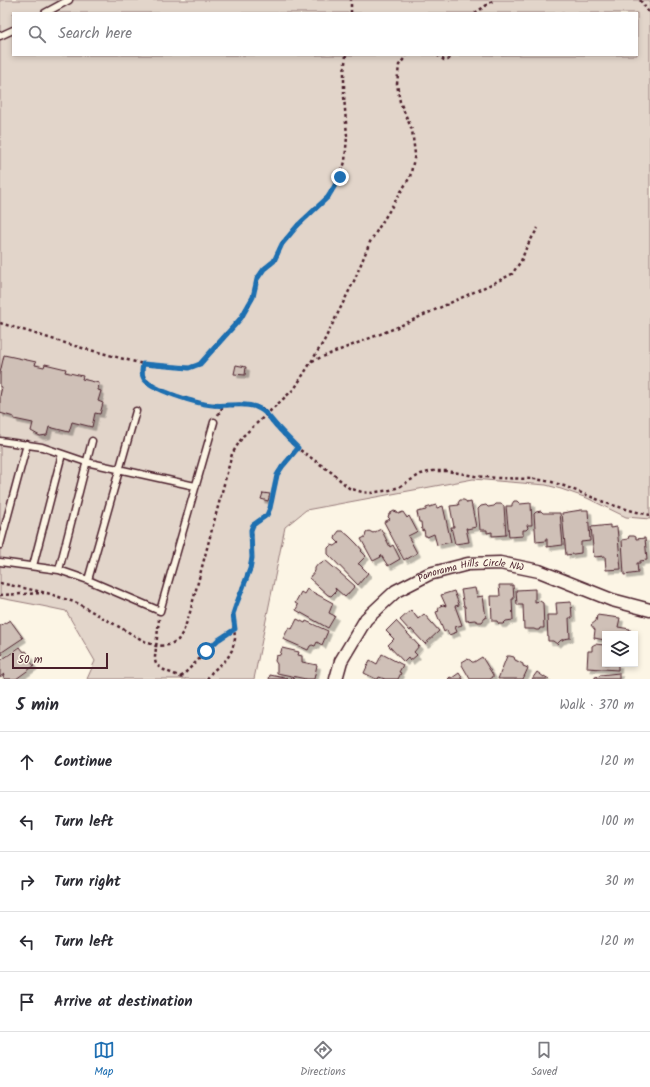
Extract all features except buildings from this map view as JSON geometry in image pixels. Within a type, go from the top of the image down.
[{"type":"street","name":"Panorama Hills Circle NW","points":[[336,679],[341,661],[366,619],[396,591],[429,574],[468,564],[500,562],[539,571],[612,600],[650,610]]},
{"type":"lane","points":[[47,12],[69,0]]},
{"type":"lane","points":[[0,36],[12,30]]},
{"type":"lane","points":[[88,580],[136,411]]},
{"type":"lane","points":[[0,562],[59,570],[88,580],[160,611],[214,422]]},
{"type":"lane","points":[[0,441],[42,447],[86,462],[196,486]]},
{"type":"lane","points":[[59,570],[92,441]]},
{"type":"lane","points":[[0,545],[27,444]]},
{"type":"lane","points":[[33,566],[62,454]]},
{"type":"path","points":[[351,0],[351,12]]},
{"type":"path","points":[[476,12],[494,0]]},
{"type":"path","points":[[640,0],[650,14]]},
{"type":"path","points":[[0,323],[75,346],[143,364],[189,368],[200,364],[241,318],[253,297],[257,279],[264,269],[274,261],[282,244],[298,225],[328,197],[340,177],[345,162],[347,136],[344,96],[346,56]]},
{"type":"path","points":[[0,583],[47,593],[77,603],[156,646],[169,645],[178,640],[183,632],[189,616],[232,454],[243,436],[295,388],[324,341],[354,281],[370,242],[410,177],[415,154],[412,130],[400,102],[397,84],[399,65],[406,56]]},
{"type":"path","points":[[438,56],[444,60],[448,60],[451,56]]},
{"type":"path","points":[[311,361],[393,329],[512,274],[521,261],[526,246],[538,228]]},
{"type":"path","points":[[143,364],[141,370],[144,379],[164,391],[211,405],[249,406],[259,408],[264,411],[289,440],[298,448],[331,472],[349,488],[362,492],[370,493],[390,490],[399,487],[421,474],[447,471],[483,477],[536,479],[552,482],[633,512],[650,514]]},
{"type":"path","points":[[207,679],[212,672],[227,659],[232,650],[235,639],[233,614],[250,569],[252,558],[251,530],[253,525],[267,515],[270,508],[277,475],[298,448]]},
{"type":"path","points":[[0,595],[47,593]]},
{"type":"path","points":[[160,611],[155,657],[156,662],[158,666],[183,678],[218,640],[235,629]]},
{"type":"shaded area","points":[[0,0],[650,0],[650,519],[626,517],[587,498],[546,485],[473,479],[306,510],[285,527],[254,679],[87,679],[95,661],[66,611],[0,598]]},
{"type":"route","points":[[206,651],[218,640],[235,629],[233,614],[250,569],[252,558],[251,530],[253,525],[267,515],[270,508],[277,475],[298,448],[289,440],[264,411],[259,408],[235,405],[211,405],[198,402],[164,391],[153,385],[144,379],[141,370],[143,364],[189,368],[200,364],[241,318],[253,297],[257,279],[264,269],[274,261],[282,244],[298,225],[328,197],[340,177]]}]
